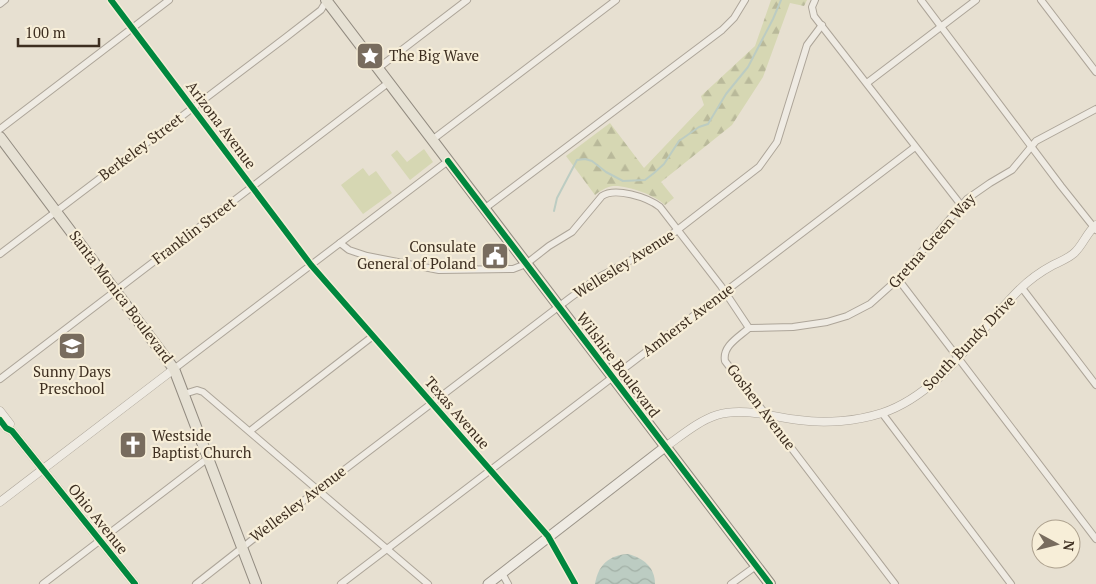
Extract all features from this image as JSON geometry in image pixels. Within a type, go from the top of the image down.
[{"type":"main road","name":"Wilshire Boulevard","points":[[326,0],[770,584]]},
{"type":"main road","name":"Santa Monica Boulevard","points":[[0,137],[174,369],[256,584]]},
{"type":"main road","name":"South Bundy Drive","points":[[488,584],[665,447]]},
{"type":"street","points":[[0,4],[5,0]]},
{"type":"street","name":"Arizona Avenue","points":[[111,0],[312,265]]},
{"type":"street","points":[[0,129],[169,0]]},
{"type":"street","name":"Berkeley Street","points":[[0,254],[321,10],[326,0]]},
{"type":"street","points":[[377,69],[467,0]]},
{"type":"street","points":[[432,140],[616,0]]},
{"type":"street","points":[[484,208],[722,30],[734,18],[745,0]]},
{"type":"street","points":[[921,0],[1095,227]]},
{"type":"street","points":[[867,83],[976,0]]},
{"type":"street","points":[[1041,0],[1096,72]]},
{"type":"street","points":[[813,3],[814,16],[961,205]]},
{"type":"street","name":"Wellesley Avenue","points":[[196,584],[558,307],[599,277],[654,248],[759,167],[771,152],[780,134],[806,45],[822,24]]},
{"type":"street","name":"Franklin Street","points":[[0,379],[388,83]]},
{"type":"street","name":"Gretna Green Way","points":[[749,328],[827,322],[847,316],[870,304],[898,279],[961,205],[979,190],[1012,170],[1032,146],[1047,134],[1096,110]]},
{"type":"street","name":"Amherst Avenue","points":[[341,584],[915,147]]},
{"type":"street","points":[[0,502],[448,161]]},
{"type":"street","points":[[340,244],[349,250],[367,256],[439,270],[513,270],[526,264],[549,246],[572,232],[597,200],[607,192],[616,191],[655,203],[665,212],[749,328]]},
{"type":"street","name":"South Bundy Drive","points":[[665,447],[697,425],[718,414],[744,412],[806,421],[822,421],[858,418],[882,413],[902,404],[920,394],[958,358],[1022,288],[1042,271],[1072,254],[1081,246],[1095,227]]},
{"type":"street","name":"Texas Avenue","points":[[312,265],[548,536],[575,584]]},
{"type":"street","points":[[898,279],[1096,538]]},
{"type":"street","points":[[1022,288],[1096,385]]},
{"type":"street","name":"Goshen Avenue","points":[[749,328],[727,348],[724,358],[737,378],[895,584]]},
{"type":"street","points":[[250,432],[373,336]]},
{"type":"street","points":[[184,394],[196,390],[203,392],[428,584]]},
{"type":"street","points":[[0,411],[12,431]]},
{"type":"street","points":[[882,413],[1011,584]]},
{"type":"street","points":[[0,420],[6,428],[12,431]]},
{"type":"street","name":"Ohio Avenue","points":[[12,431],[135,584]]},
{"type":"street","points":[[43,584],[208,458]]},
{"type":"street","points":[[731,584],[756,566]]},
{"type":"street","points":[[502,573],[508,584]]},
{"type":"green space","points":[[771,0],[807,0],[804,6],[790,3],[763,77],[732,125],[661,182],[674,198],[665,205],[648,194],[619,186],[608,187],[595,195],[566,156],[610,123],[644,168],[704,105],[701,96],[755,46]]},
{"type":"green space","points":[[424,149],[433,162],[410,180],[391,155],[397,150],[407,162]]},
{"type":"green space","points":[[363,168],[369,176],[376,171],[392,193],[363,214],[341,185]]},
{"type":"water","points":[[628,554],[639,558],[647,564],[653,573],[655,584],[595,584],[599,571],[606,562],[615,556]]},
{"type":"waterway","points":[[554,211],[557,198],[577,160],[585,159],[592,161],[606,172],[623,181],[645,180],[664,164],[679,141],[699,127],[708,124],[726,94],[748,67],[781,0]]},
{"type":"cycle path","points":[[111,0],[311,265],[548,536],[575,584]]},
{"type":"cycle path","points":[[448,161],[770,584]]},
{"type":"cycle path","points":[[0,420],[6,428],[12,431],[135,584]]},
{"type":"place","name":"The Big Wave","points":[[370,56]]},
{"type":"place","name":"Consulate General of Poland","points":[[495,256]]},
{"type":"place","name":"Sunny Days Preschool","points":[[72,346]]},
{"type":"place","name":"Westside Baptist Church","points":[[133,445]]}]
